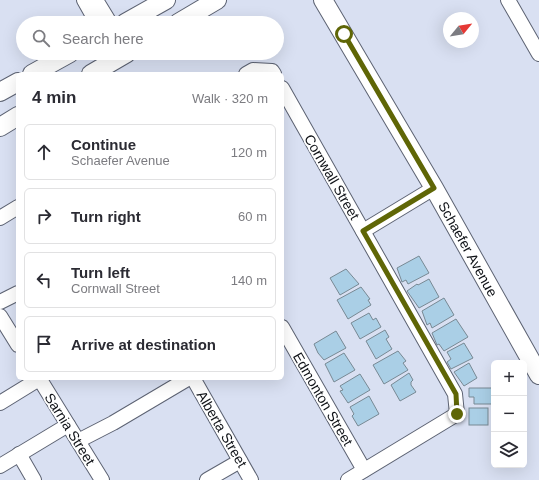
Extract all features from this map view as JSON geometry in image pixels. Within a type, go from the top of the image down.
[{"type":"main road","points":[[137,16],[166,0]]},
{"type":"main road","points":[[190,16],[217,0]]},
{"type":"main road","name":"Schaefer Avenue","points":[[323,0],[434,188],[539,375]]},
{"type":"main road","points":[[36,72],[57,60]]},
{"type":"main road","points":[[94,72],[115,60]]},
{"type":"main road","points":[[0,92],[16,83]]},
{"type":"main road","points":[[0,127],[16,117]]},
{"type":"street","points":[[84,0],[93,16]]},
{"type":"street","points":[[96,0],[106,16]]},
{"type":"street","points":[[508,0],[539,54]]},
{"type":"street","points":[[250,72],[254,70],[273,72]]},
{"type":"street","name":"Cornwall Street","points":[[284,92],[456,394],[457,414],[364,470]]},
{"type":"street","points":[[363,231],[434,188]]},
{"type":"street","points":[[0,218],[16,208]]},
{"type":"street","points":[[0,302],[16,294]]},
{"type":"street","points":[[0,316],[5,334],[16,343]]},
{"type":"street","name":"Edmonton Street","points":[[284,330],[364,470]]},
{"type":"street","points":[[0,403],[37,380]]},
{"type":"street","name":"Sarnia Street","points":[[40,380],[102,480]]},
{"type":"street","points":[[78,441],[113,423],[188,380]]},
{"type":"street","name":"Alberta Street","points":[[192,380],[251,480]]},
{"type":"street","points":[[0,466],[68,425]]},
{"type":"street","points":[[19,454],[34,480]]},
{"type":"street","points":[[207,480],[240,461]]},
{"type":"street","points":[[348,480],[364,470]]},
{"type":"building","points":[[419,256],[429,273],[408,284],[406,280],[402,282],[397,268]]},
{"type":"building","points":[[346,269],[359,284],[340,295],[330,278]]},
{"type":"building","points":[[429,279],[439,297],[419,308],[407,291],[417,284],[418,285]]},
{"type":"building","points":[[361,287],[370,299],[368,300],[371,305],[348,319],[337,300]]},
{"type":"building","points":[[444,298],[454,315],[432,328],[430,323],[427,325],[422,311]]},
{"type":"building","points":[[369,313],[373,320],[376,318],[381,327],[360,339],[351,323]]},
{"type":"building","points":[[456,319],[468,337],[444,351],[439,344],[437,345],[432,333]]},
{"type":"building","points":[[385,330],[389,337],[386,339],[392,349],[376,359],[366,341]]},
{"type":"building","points":[[336,331],[346,348],[324,360],[318,353],[314,344]]},
{"type":"building","points":[[464,343],[473,358],[451,369],[447,362],[451,359],[447,352]]},
{"type":"building","points":[[398,351],[406,361],[403,363],[408,370],[384,384],[373,365]]},
{"type":"building","points":[[344,353],[355,370],[334,382],[325,364]]},
{"type":"building","points":[[469,363],[477,378],[464,386],[454,372]]},
{"type":"building","points":[[409,373],[413,380],[411,385],[416,392],[400,401],[391,385]]},
{"type":"building","points":[[360,374],[370,390],[348,403],[340,391],[343,390],[340,386]]},
{"type":"building","points":[[469,388],[491,388],[491,404],[474,404],[474,397],[469,397]]},
{"type":"building","points":[[369,396],[379,414],[358,426],[352,416],[354,414],[350,407]]},
{"type":"building","points":[[469,408],[488,408],[488,425],[469,425]]},
{"type":"route","points":[[344,34],[434,188],[363,231],[456,394],[457,414]]}]
